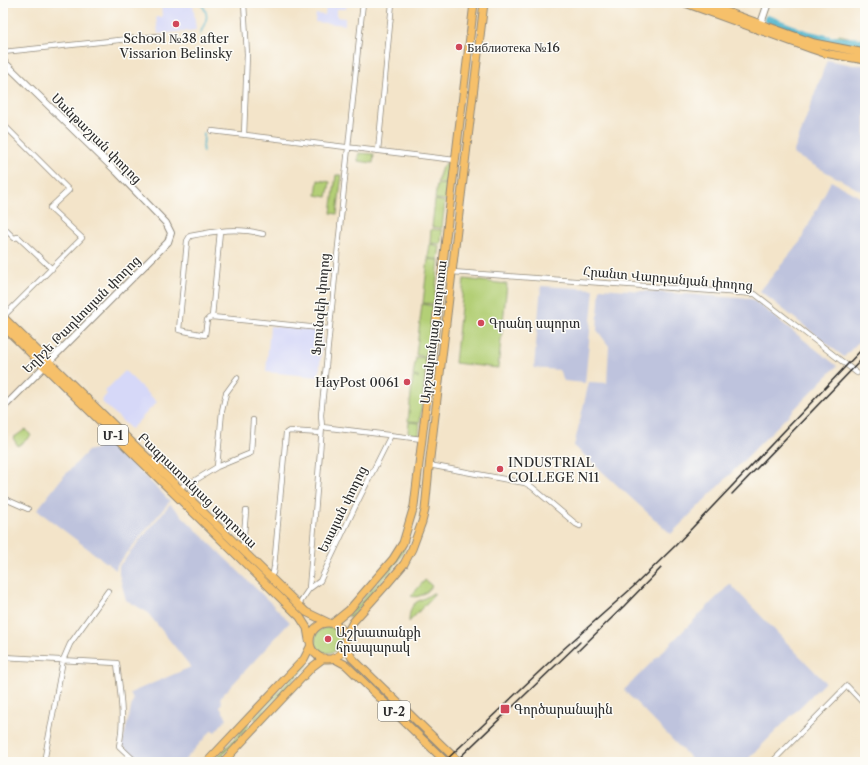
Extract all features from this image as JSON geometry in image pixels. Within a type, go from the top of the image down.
[{"type":"main road","name":"Արշակունյաց պողոտա","points":[[331,623],[349,610],[393,559],[403,543],[414,506],[474,3]]},
{"type":"main road","name":"Արշակունյաց պողոտա","points":[[345,643],[347,633],[353,622],[404,564],[412,549],[425,510],[429,465],[484,3]]},
{"type":"main road","points":[[685,3],[760,27],[863,56]]},
{"type":"main road","points":[[702,3],[760,27]]},
{"type":"main road","points":[[468,54],[472,59],[478,56]]},
{"type":"main road","points":[[466,71],[471,65],[476,71]]},
{"type":"main road","points":[[442,271],[452,272]]},
{"type":"main road","name":"Բագրատունյաց պողոտա","points":[[3,317],[46,364],[300,618],[307,628],[310,643]]},
{"type":"main road","name":"Բագրատունյաց պողոտա","points":[[3,326],[180,489],[306,612],[331,623]]},
{"type":"main road","points":[[419,463],[429,465]]},
{"type":"main road","points":[[403,543],[410,544],[412,549]]},
{"type":"main road","points":[[207,762],[304,659],[314,629],[323,623],[331,623],[337,625],[344,632],[345,643],[341,653],[333,658],[324,658],[316,654],[310,643]]},
{"type":"main road","name":"Մ-2","points":[[345,643],[352,658],[459,762]]},
{"type":"main road","points":[[223,762],[312,667],[324,658]]},
{"type":"main road","name":"Մ-2","points":[[333,658],[346,665],[446,762]]},
{"type":"main road","points":[[247,719],[253,721],[255,728]]},
{"type":"street","points":[[244,3],[247,54],[244,135]]},
{"type":"street","name":"Ֆրունզեի փողոց","points":[[309,589],[322,433],[321,415],[347,148],[363,3]]},
{"type":"street","points":[[378,151],[392,3]]},
{"type":"street","points":[[760,27],[768,3]]},
{"type":"street","points":[[3,52],[158,36]]},
{"type":"street","name":"Մանթաշյան փողոց","points":[[3,61],[166,223],[171,233]]},
{"type":"street","points":[[3,124],[69,190],[50,208],[82,238],[3,317]]},
{"type":"street","points":[[212,132],[455,160]]},
{"type":"street","points":[[3,227],[14,238],[18,237],[52,269]]},
{"type":"street","points":[[262,234],[241,230],[220,231],[190,236],[187,241],[178,329],[180,331],[205,335],[207,320],[212,317],[329,329]]},
{"type":"street","points":[[212,317],[220,231]]},
{"type":"street","name":"Եղիշե Թադևոսյան փողոց","points":[[3,408],[168,242],[171,233]]},
{"type":"street","name":"Հրանտ Վարդանյան փողոց","points":[[452,272],[755,294],[857,373]]},
{"type":"street","points":[[217,467],[222,411],[226,393],[238,378]]},
{"type":"street","points":[[180,489],[188,481],[194,481],[217,467],[251,453],[253,420]]},
{"type":"street","points":[[322,427],[422,439]]},
{"type":"street","points":[[270,577],[274,567],[286,433],[288,431],[322,433]]},
{"type":"street","name":"Եսայան փողոց","points":[[309,589],[320,582],[355,506],[391,435]]},
{"type":"street","points":[[429,465],[525,484],[532,487],[580,526]]},
{"type":"street","points":[[3,498],[28,509]]},
{"type":"street","points":[[240,548],[243,546],[246,511]]},
{"type":"street","points":[[298,604],[309,589]]},
{"type":"street","points":[[44,762],[63,660],[70,644],[108,591]]},
{"type":"street","points":[[3,657],[117,663],[122,713],[119,746],[136,762]]},
{"type":"street","points":[[772,762],[847,686],[865,705]]},
{"type":"shaded area","name":"School №38 after Vissarion Belinsky","points":[[161,3],[193,3],[196,30],[158,34],[156,17],[162,17]]},
{"type":"shaded area","points":[[317,3],[347,3],[346,9],[337,9],[337,17],[345,18],[345,25],[315,22],[316,14],[325,15],[326,7],[317,6]]},
{"type":"shaded area","points":[[827,60],[853,65],[865,65],[865,193],[793,154]]},
{"type":"shaded area","points":[[831,181],[865,200],[865,335],[844,357],[760,291],[800,242]]},
{"type":"shaded area","points":[[541,286],[594,289],[585,383],[564,381],[559,370],[534,368]]},
{"type":"shaded area","points":[[600,288],[752,299],[837,366],[671,534],[574,446],[589,382],[607,383],[609,346],[597,330]]},
{"type":"shaded area","points":[[270,326],[323,331],[319,377],[266,372]]},
{"type":"shaded area","points":[[125,371],[157,402],[131,429],[101,401],[107,394],[105,391]]},
{"type":"shaded area","points":[[107,439],[170,501],[117,565],[116,570],[37,510],[62,478],[88,451],[98,448]]},
{"type":"shaded area","points":[[170,504],[290,622],[220,698],[222,703],[219,706],[227,718],[215,732],[212,730],[183,762],[140,762],[122,745],[133,700],[130,693],[191,667],[147,612],[126,600],[119,574],[119,566]]},
{"type":"shaded area","points":[[730,584],[825,682],[745,762],[694,762],[624,690]]},
{"type":"green space","points":[[839,35],[865,41],[865,47],[833,42],[836,36]]},
{"type":"green space","points":[[359,153],[374,154],[373,163],[358,161]]},
{"type":"green space","points":[[446,163],[450,164],[447,184],[437,182],[442,167]]},
{"type":"green space","points":[[336,175],[342,175],[337,214],[331,213]]},
{"type":"green space","points":[[318,180],[330,182],[327,197],[316,195]]},
{"type":"green space","points":[[437,184],[447,185],[446,200],[435,199]]},
{"type":"green space","points":[[435,200],[445,202],[442,228],[432,227]]},
{"type":"green space","points":[[431,229],[442,230],[441,244],[430,243]]},
{"type":"green space","points":[[430,244],[440,246],[438,260],[428,258]]},
{"type":"green space","points":[[428,259],[439,260],[434,304],[423,303]]},
{"type":"green space","name":"Գրանդ սպորտ","points":[[464,279],[507,284],[498,368],[455,363]]},
{"type":"green space","points":[[422,304],[434,306],[428,357],[416,355]]},
{"type":"green space","points":[[416,357],[427,358],[420,422],[408,421],[413,377],[419,377],[413,376]]},
{"type":"green space","points":[[409,422],[420,423],[419,435],[409,434]]},
{"type":"green space","points":[[26,429],[31,436],[18,446],[13,438]]},
{"type":"green space","points":[[402,548],[405,549],[392,570],[350,618],[348,616],[390,568]]},
{"type":"green space","points":[[425,580],[432,586],[426,593],[417,597],[411,596]]},
{"type":"green space","points":[[433,593],[435,594],[409,622],[411,609],[415,603]]},
{"type":"green space","points":[[328,627],[337,631],[341,640],[337,649],[328,653],[319,649],[315,640],[319,631]]},
{"type":"green space","points":[[306,663],[308,665],[256,720],[254,718]]},
{"type":"green space","points":[[248,724],[250,726],[216,762],[213,762]]},
{"type":"waterway","points":[[200,35],[207,16],[201,3]]},
{"type":"waterway","points":[[768,19],[805,34],[830,40],[865,42]]},
{"type":"waterway","points":[[203,151],[204,133]]},
{"type":"railway","points":[[444,762],[559,653],[633,587],[675,546],[865,346]]},
{"type":"railway","points":[[732,494],[865,356]]},
{"type":"railway","points":[[578,651],[661,568]]},
{"type":"railway","points":[[455,762],[580,642]]},
{"type":"railway","points":[[246,759],[251,762]]},
{"type":"place","name":"School №38 after Vissarion Belinsky","points":[[176,24]]},
{"type":"place","name":"Библиотека №16","points":[[459,47]]},
{"type":"place","name":"Գրանդ սպորտ","points":[[481,323]]},
{"type":"place","name":"HayPost 0061","points":[[407,382]]},
{"type":"place","name":"INDUSTRIAL COLLEGE N11","points":[[500,469]]},
{"type":"place","name":"Աշխատանքի հրապարակ","points":[[328,639]]},
{"type":"place","name":"Գործարանային","points":[[505,709]]}]
